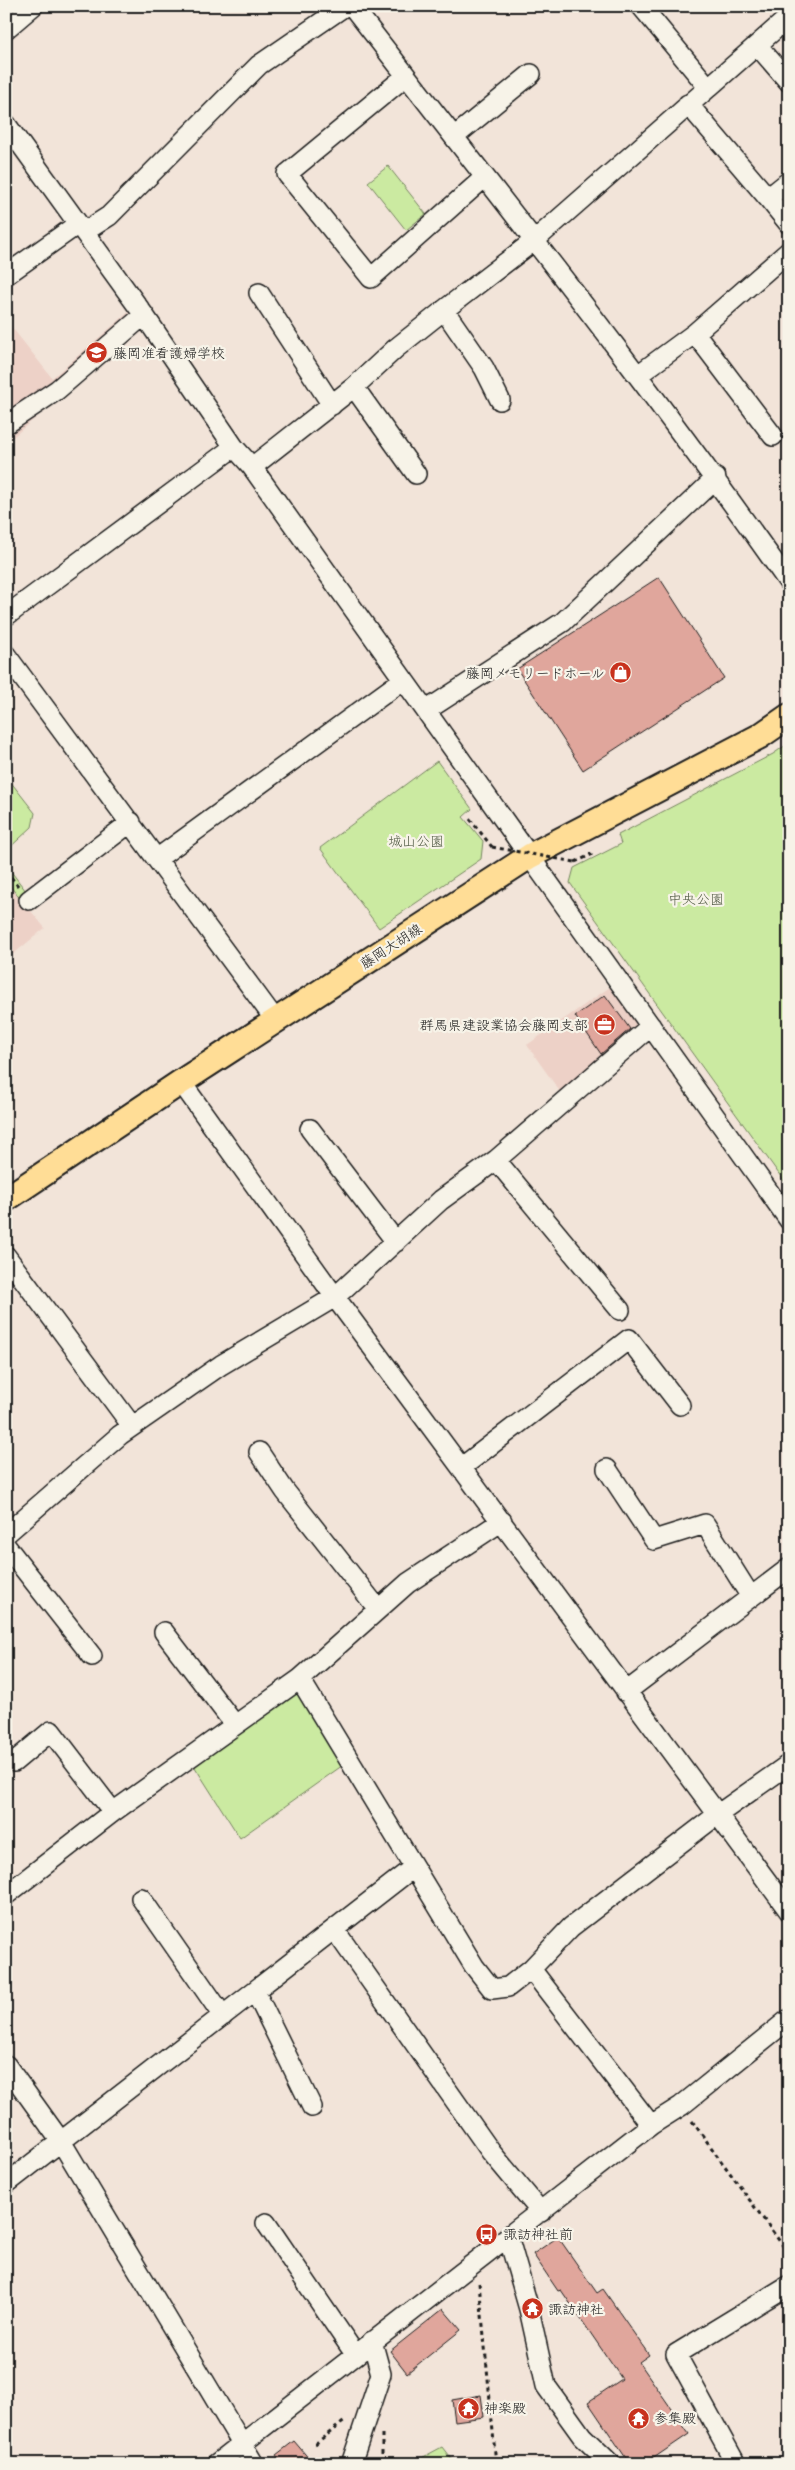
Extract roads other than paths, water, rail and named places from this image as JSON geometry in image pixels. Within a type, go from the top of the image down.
[{"type":"main road","name":"藤岡大胡線","points":[[9,1190],[181,1082],[530,856],[760,736],[789,716]]},
{"type":"street","points":[[6,29],[33,6]]},
{"type":"street","points":[[6,275],[81,228],[109,216],[259,65],[345,6]]},
{"type":"street","points":[[352,6],[638,375],[716,478],[789,583]]},
{"type":"street","points":[[641,6],[708,87]]},
{"type":"street","points":[[252,467],[354,387],[395,349],[535,240],[789,17]]},
{"type":"street","points":[[757,45],[789,82]]},
{"type":"street","points":[[454,137],[531,74]]},
{"type":"street","points":[[406,76],[287,174],[371,278],[485,177]]},
{"type":"street","points":[[688,104],[789,224]]},
{"type":"street","points":[[6,124],[144,315],[234,447],[252,467],[403,680],[427,710],[789,1220]]},
{"type":"street","points":[[768,198],[789,181]]},
{"type":"street","points":[[638,375],[694,333],[789,251]]},
{"type":"street","points":[[259,294],[332,405]]},
{"type":"street","points":[[444,310],[484,368],[500,400]]},
{"type":"street","points":[[6,424],[57,390],[144,315]]},
{"type":"street","points":[[694,333],[773,436]]},
{"type":"street","points":[[354,387],[416,474]]},
{"type":"street","points":[[6,616],[234,447]]},
{"type":"street","points":[[427,710],[563,622],[716,478]]},
{"type":"street","points":[[6,655],[276,1020]]},
{"type":"street","points":[[158,858],[403,680]]},
{"type":"street","points":[[30,900],[131,822]]},
{"type":"street","points":[[6,1534],[132,1426],[222,1365],[335,1297],[441,1200],[496,1160],[651,1026]]},
{"type":"street","points":[[181,1082],[335,1297],[789,1911]]},
{"type":"street","points":[[310,1129],[396,1242]]},
{"type":"street","points":[[496,1160],[620,1310]]},
{"type":"street","points":[[6,1256],[132,1426]]},
{"type":"street","points":[[462,1467],[629,1339],[680,1405]]},
{"type":"street","points":[[259,1452],[285,1491],[378,1609]]},
{"type":"street","points":[[607,1469],[654,1540],[705,1524],[751,1597]]},
{"type":"street","points":[[6,1895],[113,1812],[300,1679],[408,1583],[502,1521]]},
{"type":"street","points":[[6,1546],[92,1656]]},
{"type":"street","points":[[626,1692],[789,1568]]},
{"type":"street","points":[[164,1632],[235,1726]]},
{"type":"street","points":[[300,1679],[474,1966],[492,1988],[508,1987],[531,1969],[571,1927],[717,1815],[789,1764]]},
{"type":"street","points":[[14,1762],[51,1731],[113,1812]]},
{"type":"street","points":[[6,2184],[62,2143],[414,1866]]},
{"type":"street","points":[[141,1898],[223,2016]]},
{"type":"street","points":[[334,1929],[491,2152],[541,2212]]},
{"type":"street","points":[[531,1969],[651,2125]]},
{"type":"street","points":[[256,1990],[312,2107]]},
{"type":"street","points":[[216,2464],[242,2441],[541,2212],[651,2125],[681,2106],[789,2020]]},
{"type":"street","points":[[6,2065],[62,2143],[242,2441],[254,2464]]},
{"type":"street","points":[[266,2223],[355,2354]]},
{"type":"street","points":[[508,2236],[529,2309],[546,2386],[582,2436],[611,2464]]},
{"type":"street","points":[[736,2464],[676,2354],[789,2285]]},
{"type":"street","points":[[351,2464],[381,2374],[372,2341]]},
{"type":"place","name":"藤岡准看護婦学校","points":[[97,353]]},
{"type":"place","name":"藤岡メモリードホール","points":[[621,673]]},
{"type":"place","name":"群馬県建設業協会藤岡支部","points":[[604,1025]]},
{"type":"place","name":"諏訪神社前","points":[[487,2234]]},
{"type":"place","name":"諏訪神社","points":[[532,2309]]},
{"type":"place","name":"神楽殿","points":[[468,2408]]},
{"type":"place","name":"参集殿","points":[[638,2418]]},
{"type":"park label","name":"城山公園","points":[[416,841]]},
{"type":"park label","name":"中央公園","points":[[696,899]]}]
